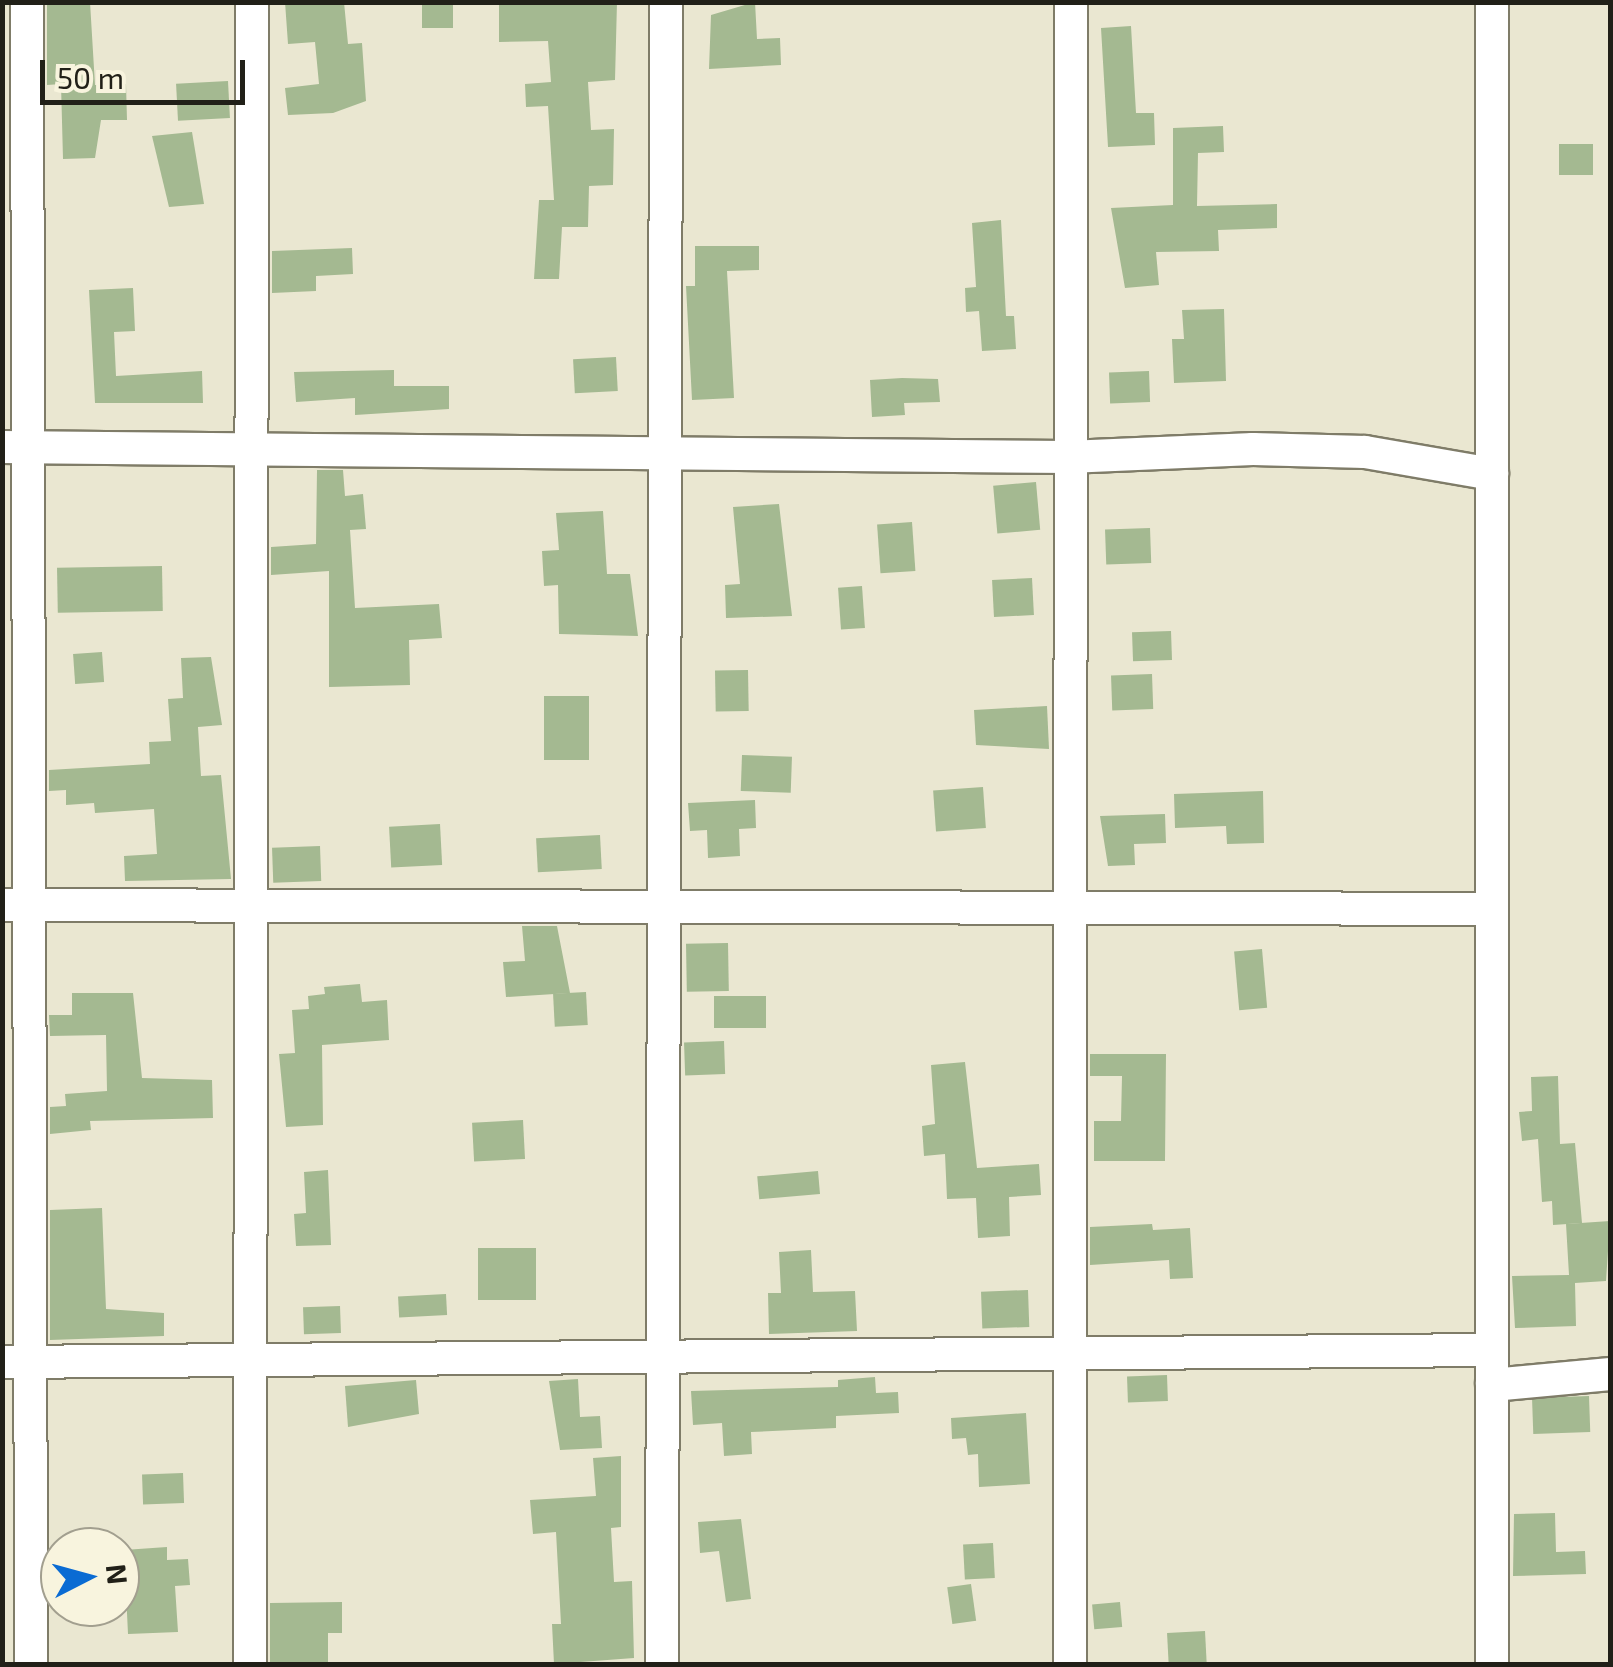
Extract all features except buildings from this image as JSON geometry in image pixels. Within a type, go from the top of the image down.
[{"type":"street","points":[[26,2],[14,447],[16,1361],[31,1664]]},
{"type":"street","points":[[250,1664],[246,909],[252,2]]},
{"type":"street","points":[[662,1664],[670,454],[666,2]]},
{"type":"street","points":[[1070,2],[1070,1664]]},
{"type":"street","points":[[1492,2],[1492,1664]]},
{"type":"street","points":[[14,447],[1068,456],[1366,452],[1492,474]]},
{"type":"street","points":[[15,905],[246,909],[1068,905],[1492,909]]},
{"type":"street","points":[[16,1361],[666,1352],[1492,1350]]},
{"type":"street","points":[[1492,1385],[1610,1374]]}]
